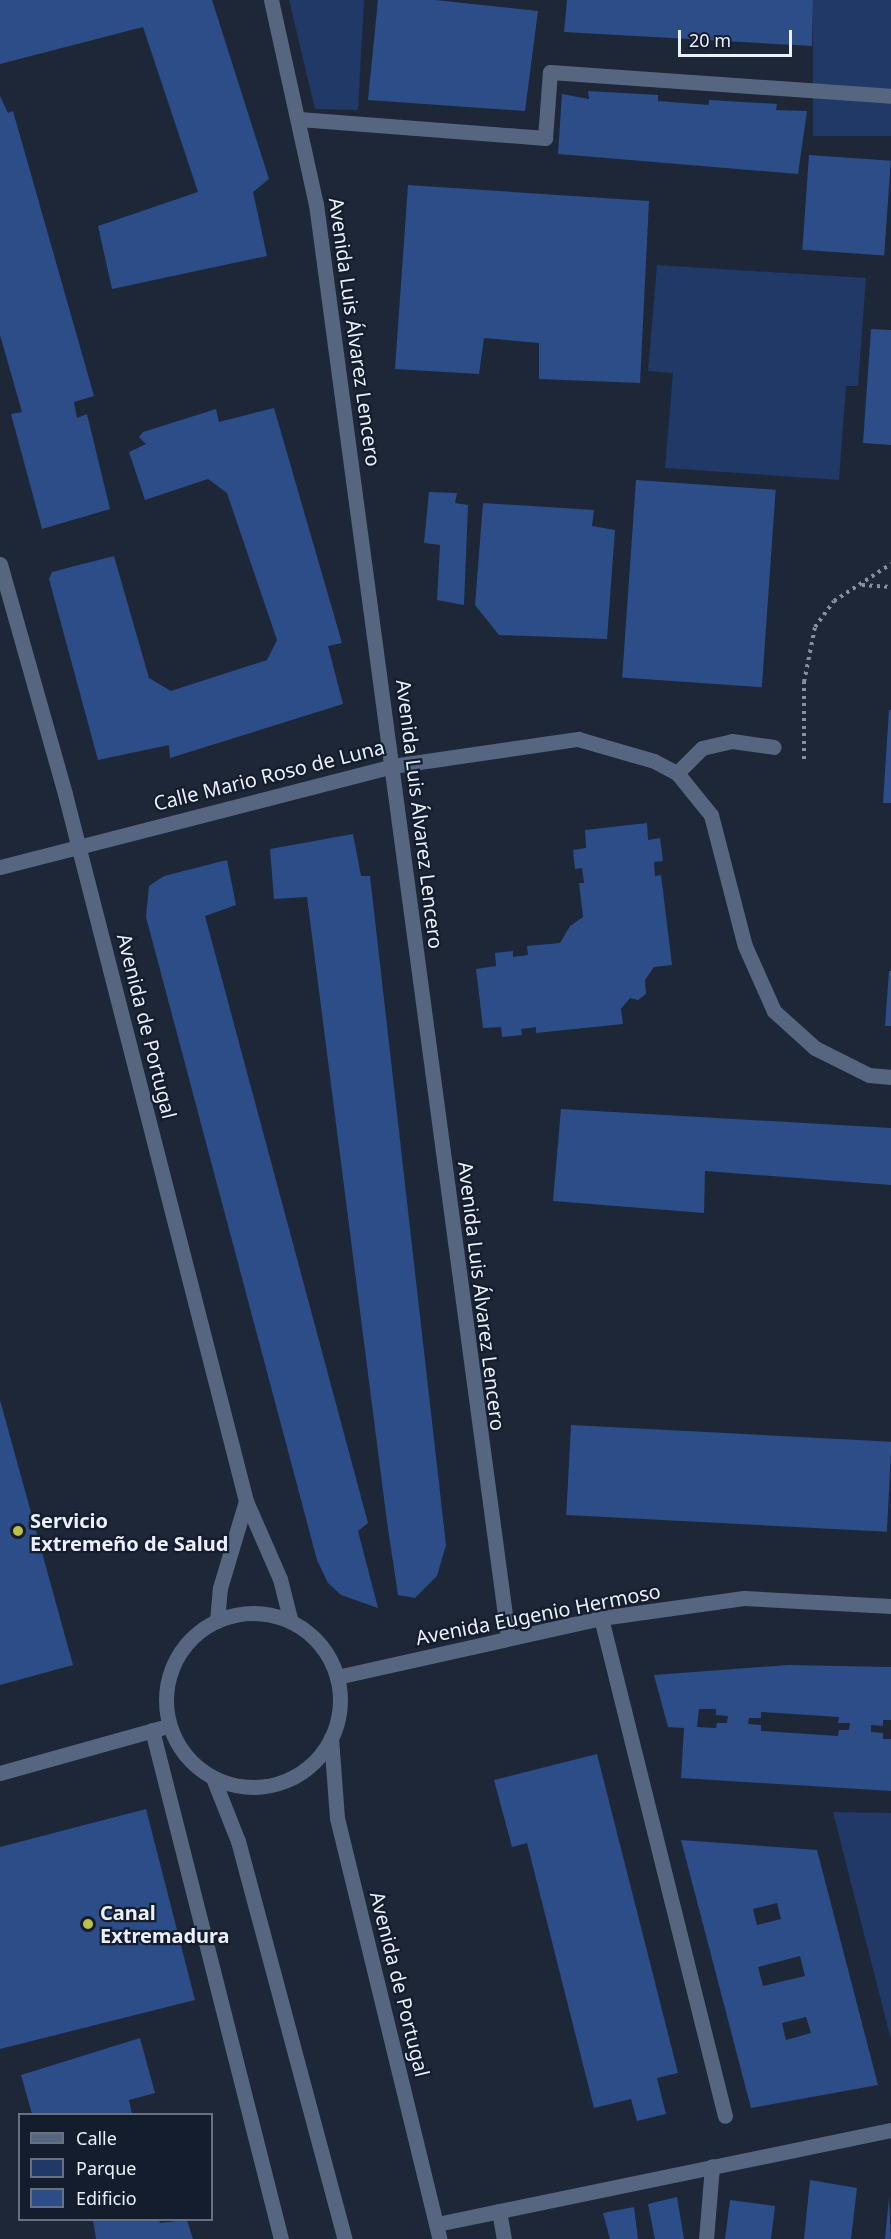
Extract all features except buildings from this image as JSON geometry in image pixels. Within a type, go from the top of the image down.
[{"type":"street","name":"Avenida Luis Álvarez Lencero","points":[[271,0],[316,204],[508,1637]]},
{"type":"street","points":[[299,119],[545,138],[550,72],[891,96]]},
{"type":"street","name":"Avenida de Portugal","points":[[0,564],[78,846],[246,1501],[280,1579],[291,1622]]},
{"type":"street","name":"Calle Mario Roso de Luna","points":[[0,867],[392,766],[578,739],[654,761],[677,773],[711,815],[745,946],[774,1011],[815,1048],[868,1075],[891,1077]]},
{"type":"street","points":[[677,773],[702,748],[732,741],[774,747]]},
{"type":"street","points":[[217,1621],[220,1588],[246,1501]]},
{"type":"street","name":"Avenida Eugenio Hermoso","points":[[337,1677],[601,1618],[744,1598],[891,1606]]},
{"type":"street","points":[[239,1614],[262,1614],[291,1622],[316,1640],[337,1677],[340,1701],[331,1738],[309,1767],[280,1783],[248,1788],[213,1778],[190,1761],[170,1726],[166,1699],[176,1661],[194,1637],[217,1621],[239,1614]]},
{"type":"street","points":[[601,1618],[725,2116]]},
{"type":"street","points":[[0,1773],[170,1726]]},
{"type":"street","points":[[152,1730],[281,2239]]},
{"type":"street","name":"Avenida de Portugal","points":[[331,1738],[337,1818],[439,2231]]},
{"type":"street","points":[[213,1778],[238,1841],[345,2239]]},
{"type":"street","points":[[439,2231],[499,2211],[891,2130]]},
{"type":"street","points":[[702,2238],[712,2166]]},
{"type":"street","points":[[499,2211],[504,2239]]},
{"type":"path","points":[[804,759],[804,682],[816,627],[834,601],[891,564]]},
{"type":"path","points":[[861,585],[891,587]]},
{"type":"green space","points":[[289,0],[364,0],[358,110],[315,109]]},
{"type":"green space","points":[[813,0],[891,0],[891,136],[813,136]]},
{"type":"green space","points":[[657,265],[866,278],[858,386],[846,386],[839,480],[665,468],[673,373],[648,371]]},
{"type":"green space","points":[[833,1812],[891,1813],[891,2040]]},
{"type":"place","name":"Servicio Extremeño de Salud","points":[[18,1531]]},
{"type":"place","name":"Canal Extremadura","points":[[88,1924]]}]
